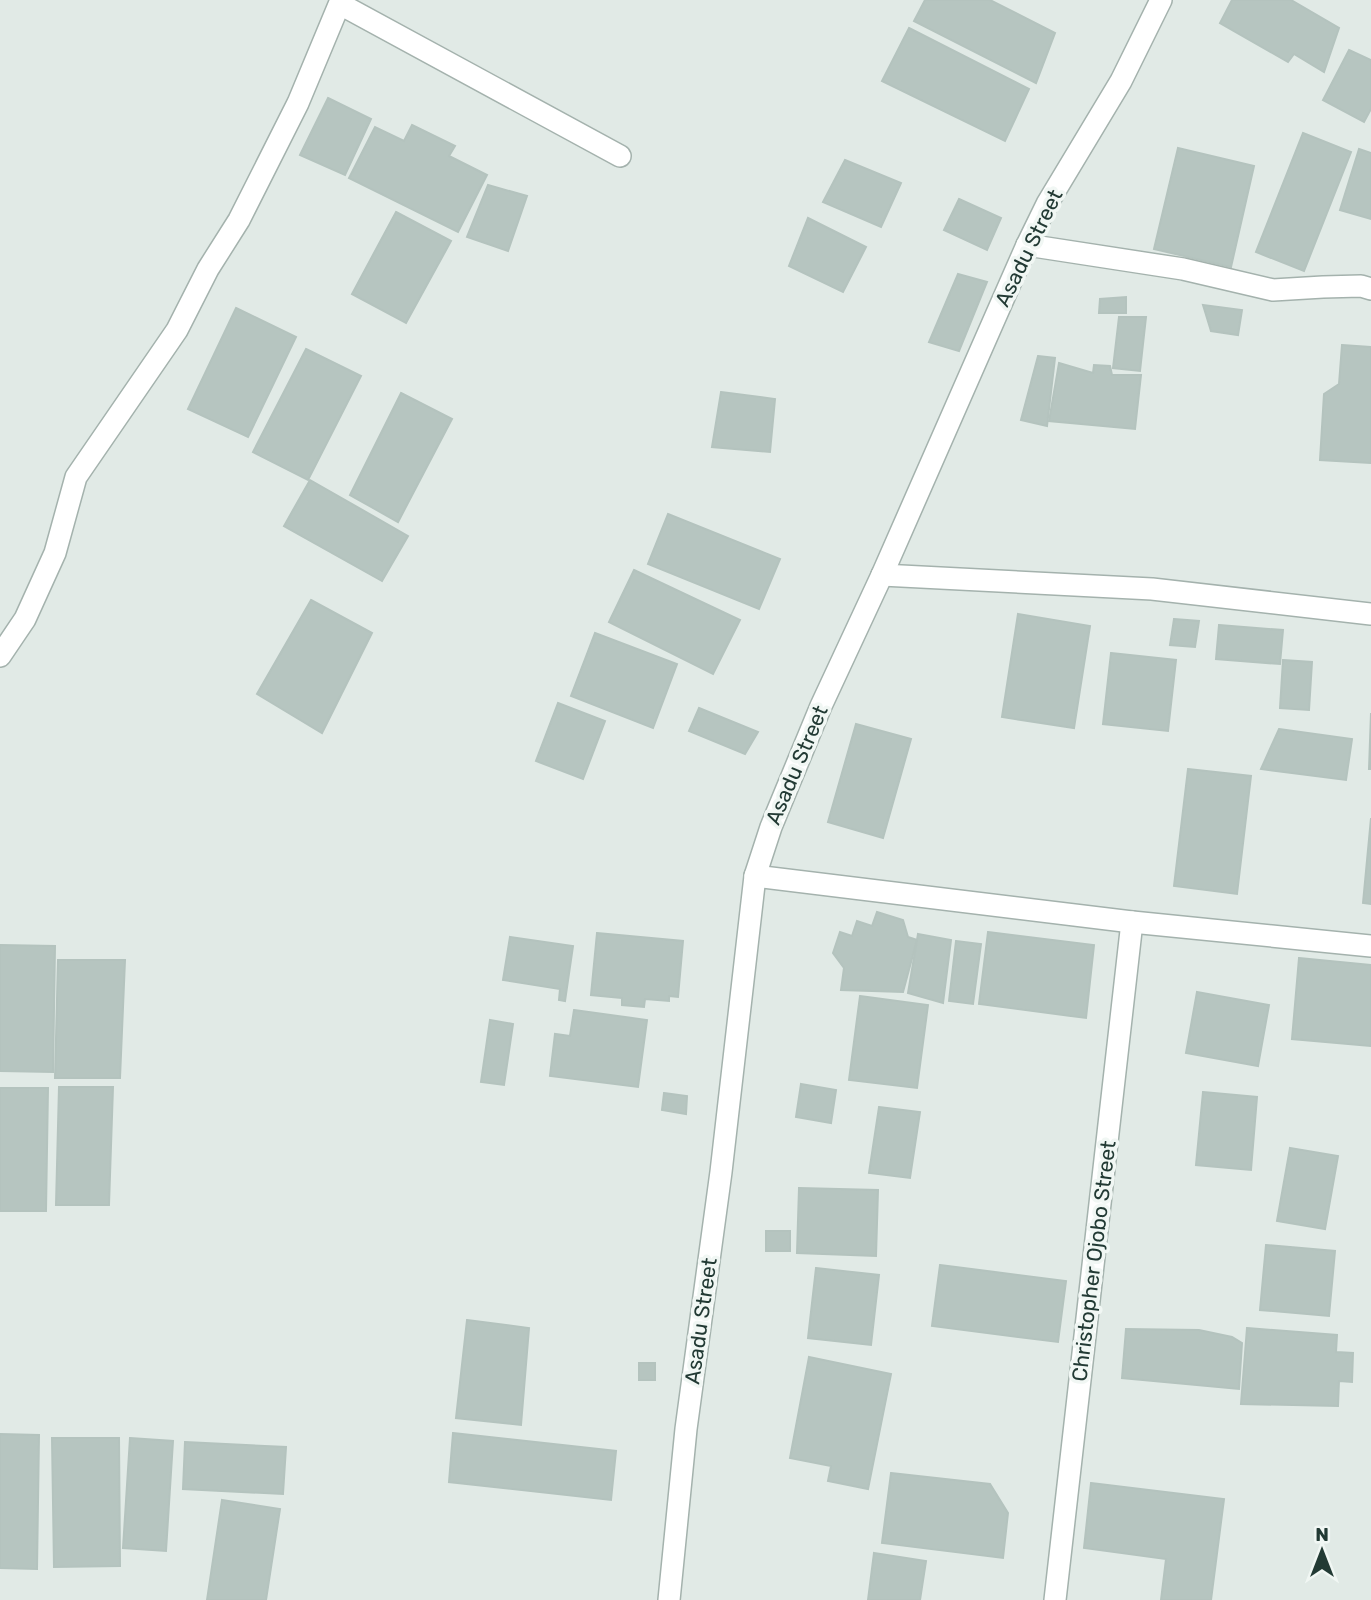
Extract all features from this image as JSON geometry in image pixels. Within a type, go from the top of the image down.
[{"type":"street","name":"Asadu Street","points":[[669,1600],[686,1429],[721,1172],[755,876],[771,827],[821,706],[882,575],[1027,245],[1047,204],[1121,81],[1161,0]]},
{"type":"street","points":[[0,656],[25,619],[55,553],[76,477],[177,330],[208,269],[239,220],[298,103],[341,2],[620,156]]},
{"type":"street","points":[[1027,245],[1183,269],[1273,290],[1361,286],[1371,289]]},
{"type":"street","points":[[882,575],[1152,589],[1371,614]]},
{"type":"street","points":[[755,876],[1132,922],[1371,946]]},
{"type":"street","name":"Christopher Ojobo Street","points":[[1055,1600],[1132,922]]},
{"type":"building","points":[[925,0],[990,0],[1055,33],[1036,83],[914,21]]},
{"type":"building","points":[[1232,0],[1291,0],[1339,28],[1324,72],[1294,54],[1288,62],[1220,23]]},
{"type":"building","points":[[909,28],[1029,89],[1005,141],[882,81]]},
{"type":"building","points":[[1349,50],[1371,60],[1371,109],[1364,122],[1323,100]]},
{"type":"building","points":[[328,98],[371,119],[345,175],[300,155]]},
{"type":"building","points":[[412,125],[455,146],[449,156],[487,175],[458,232],[349,178],[375,127],[404,141]]},
{"type":"building","points":[[1303,133],[1351,152],[1304,271],[1256,252]]},
{"type":"building","points":[[1178,148],[1254,166],[1231,267],[1154,249]]},
{"type":"building","points":[[1359,149],[1371,153],[1371,219],[1340,210]]},
{"type":"building","points":[[845,160],[901,183],[881,227],[823,202]]},
{"type":"building","points":[[488,185],[527,196],[508,251],[467,237]]},
{"type":"building","points":[[959,199],[1001,218],[987,250],[944,230]]},
{"type":"building","points":[[396,212],[451,241],[406,323],[352,294]]},
{"type":"building","points":[[808,218],[866,247],[843,292],[789,266]]},
{"type":"building","points":[[958,274],[987,282],[959,351],[929,342]]},
{"type":"building","points":[[1126,297],[1126,313],[1099,313],[1100,299]]},
{"type":"building","points":[[1203,305],[1242,310],[1238,335],[1211,331]]},
{"type":"building","points":[[236,308],[296,337],[248,437],[188,409]]},
{"type":"building","points":[[1119,317],[1146,317],[1140,371],[1113,368]]},
{"type":"building","points":[[1342,345],[1371,347],[1371,463],[1320,460],[1324,394],[1339,384]]},
{"type":"building","points":[[306,349],[361,376],[308,480],[253,452]]},
{"type":"building","points":[[1038,356],[1055,358],[1047,426],[1021,420]]},
{"type":"building","points":[[1059,363],[1093,373],[1094,365],[1110,366],[1112,375],[1141,375],[1135,429],[1049,421]]},
{"type":"building","points":[[721,392],[775,399],[770,452],[712,447]]},
{"type":"building","points":[[401,393],[452,419],[398,522],[350,495]]},
{"type":"building","points":[[310,480],[408,536],[382,581],[284,526]]},
{"type":"building","points":[[668,514],[780,559],[759,609],[648,564]]},
{"type":"building","points":[[634,570],[740,620],[713,674],[609,622]]},
{"type":"building","points":[[311,600],[372,633],[322,733],[257,694]]},
{"type":"building","points":[[1018,614],[1090,626],[1074,728],[1002,717]]},
{"type":"building","points":[[1174,619],[1199,621],[1195,647],[1170,645]]},
{"type":"building","points":[[1219,625],[1283,630],[1280,664],[1216,659]]},
{"type":"building","points":[[595,633],[677,664],[653,728],[571,696]]},
{"type":"building","points":[[1111,653],[1176,660],[1168,731],[1103,724]]},
{"type":"building","points":[[1283,660],[1312,662],[1309,710],[1280,708]]},
{"type":"building","points":[[558,703],[605,721],[583,779],[536,761]]},
{"type":"building","points":[[699,708],[758,732],[745,754],[689,731]]},
{"type":"building","points":[[1371,713],[1371,769],[1369,769]]},
{"type":"building","points":[[856,724],[911,739],[883,838],[828,822]]},
{"type":"building","points":[[1279,729],[1352,739],[1346,780],[1261,769]]},
{"type":"building","points":[[1188,769],[1251,776],[1237,894],[1174,886]]},
{"type":"building","points":[[1371,818],[1371,904],[1363,903]]},
{"type":"building","points":[[877,912],[903,920],[908,937],[917,940],[903,992],[841,990],[844,968],[833,953],[840,932],[852,936],[857,921],[872,926]]},
{"type":"building","points":[[988,932],[1094,945],[1086,1018],[979,1004]]},
{"type":"building","points":[[597,933],[683,941],[678,997],[669,996],[669,1001],[645,999],[644,1007],[622,1005],[622,998],[591,995]]},
{"type":"building","points":[[918,934],[951,940],[943,1003],[908,993]]},
{"type":"building","points":[[510,937],[573,946],[565,1001],[559,1000],[560,989],[503,980]]},
{"type":"building","points":[[956,941],[981,944],[973,1004],[949,1001]]},
{"type":"building","points":[[0,945],[55,946],[53,1072],[0,1071]]},
{"type":"building","points":[[1299,958],[1371,965],[1371,1046],[1292,1039]]},
{"type":"building","points":[[58,960],[125,960],[120,1078],[55,1078]]},
{"type":"building","points":[[1197,992],[1269,1005],[1258,1066],[1186,1053]]},
{"type":"building","points":[[860,996],[928,1005],[917,1088],[849,1080]]},
{"type":"building","points":[[574,1010],[647,1020],[638,1087],[550,1076],[555,1034],[570,1036]]},
{"type":"building","points":[[490,1020],[513,1024],[504,1085],[481,1082]]},
{"type":"building","points":[[801,1084],[836,1090],[831,1123],[796,1117]]},
{"type":"building","points":[[59,1087],[113,1087],[109,1205],[56,1205]]},
{"type":"building","points":[[0,1088],[48,1088],[46,1211],[0,1211]]},
{"type":"building","points":[[1203,1092],[1257,1097],[1251,1170],[1196,1165]]},
{"type":"building","points":[[664,1093],[687,1096],[686,1114],[662,1110]]},
{"type":"building","points":[[879,1107],[920,1112],[910,1178],[869,1173]]},
{"type":"building","points":[[1290,1148],[1338,1156],[1325,1229],[1277,1221]]},
{"type":"building","points":[[799,1188],[878,1190],[876,1256],[797,1253]]},
{"type":"building","points":[[766,1231],[790,1231],[790,1251],[766,1251]]},
{"type":"building","points":[[1266,1245],[1335,1251],[1329,1316],[1260,1310]]},
{"type":"building","points":[[940,1265],[1066,1281],[1058,1342],[932,1326]]},
{"type":"building","points":[[816,1268],[879,1275],[871,1345],[808,1338]]},
{"type":"building","points":[[467,1320],[529,1328],[521,1425],[456,1418]]},
{"type":"building","points":[[1247,1328],[1337,1335],[1336,1352],[1353,1353],[1352,1382],[1339,1381],[1338,1406],[1241,1404]]},
{"type":"building","points":[[1126,1329],[1199,1330],[1232,1337],[1242,1343],[1239,1389],[1122,1378]]},
{"type":"building","points":[[809,1357],[891,1374],[868,1489],[828,1481],[831,1466],[790,1458]]},
{"type":"building","points":[[639,1363],[655,1363],[655,1380],[639,1380]]},
{"type":"building","points":[[453,1433],[616,1451],[611,1500],[449,1482]]},
{"type":"building","points":[[0,1434],[39,1435],[37,1569],[0,1568]]},
{"type":"building","points":[[52,1438],[119,1438],[120,1566],[54,1567]]},
{"type":"building","points":[[130,1438],[173,1441],[166,1551],[123,1548]]},
{"type":"building","points":[[185,1442],[286,1447],[283,1494],[183,1489]]},
{"type":"building","points":[[891,1473],[990,1484],[1008,1513],[1003,1558],[882,1543]]},
{"type":"building","points":[[1091,1483],[1224,1499],[1211,1600],[1161,1600],[1166,1559],[1084,1548]]},
{"type":"building","points":[[222,1500],[280,1509],[266,1600],[207,1600]]},
{"type":"building","points":[[874,1553],[926,1561],[920,1600],[868,1600]]}]
